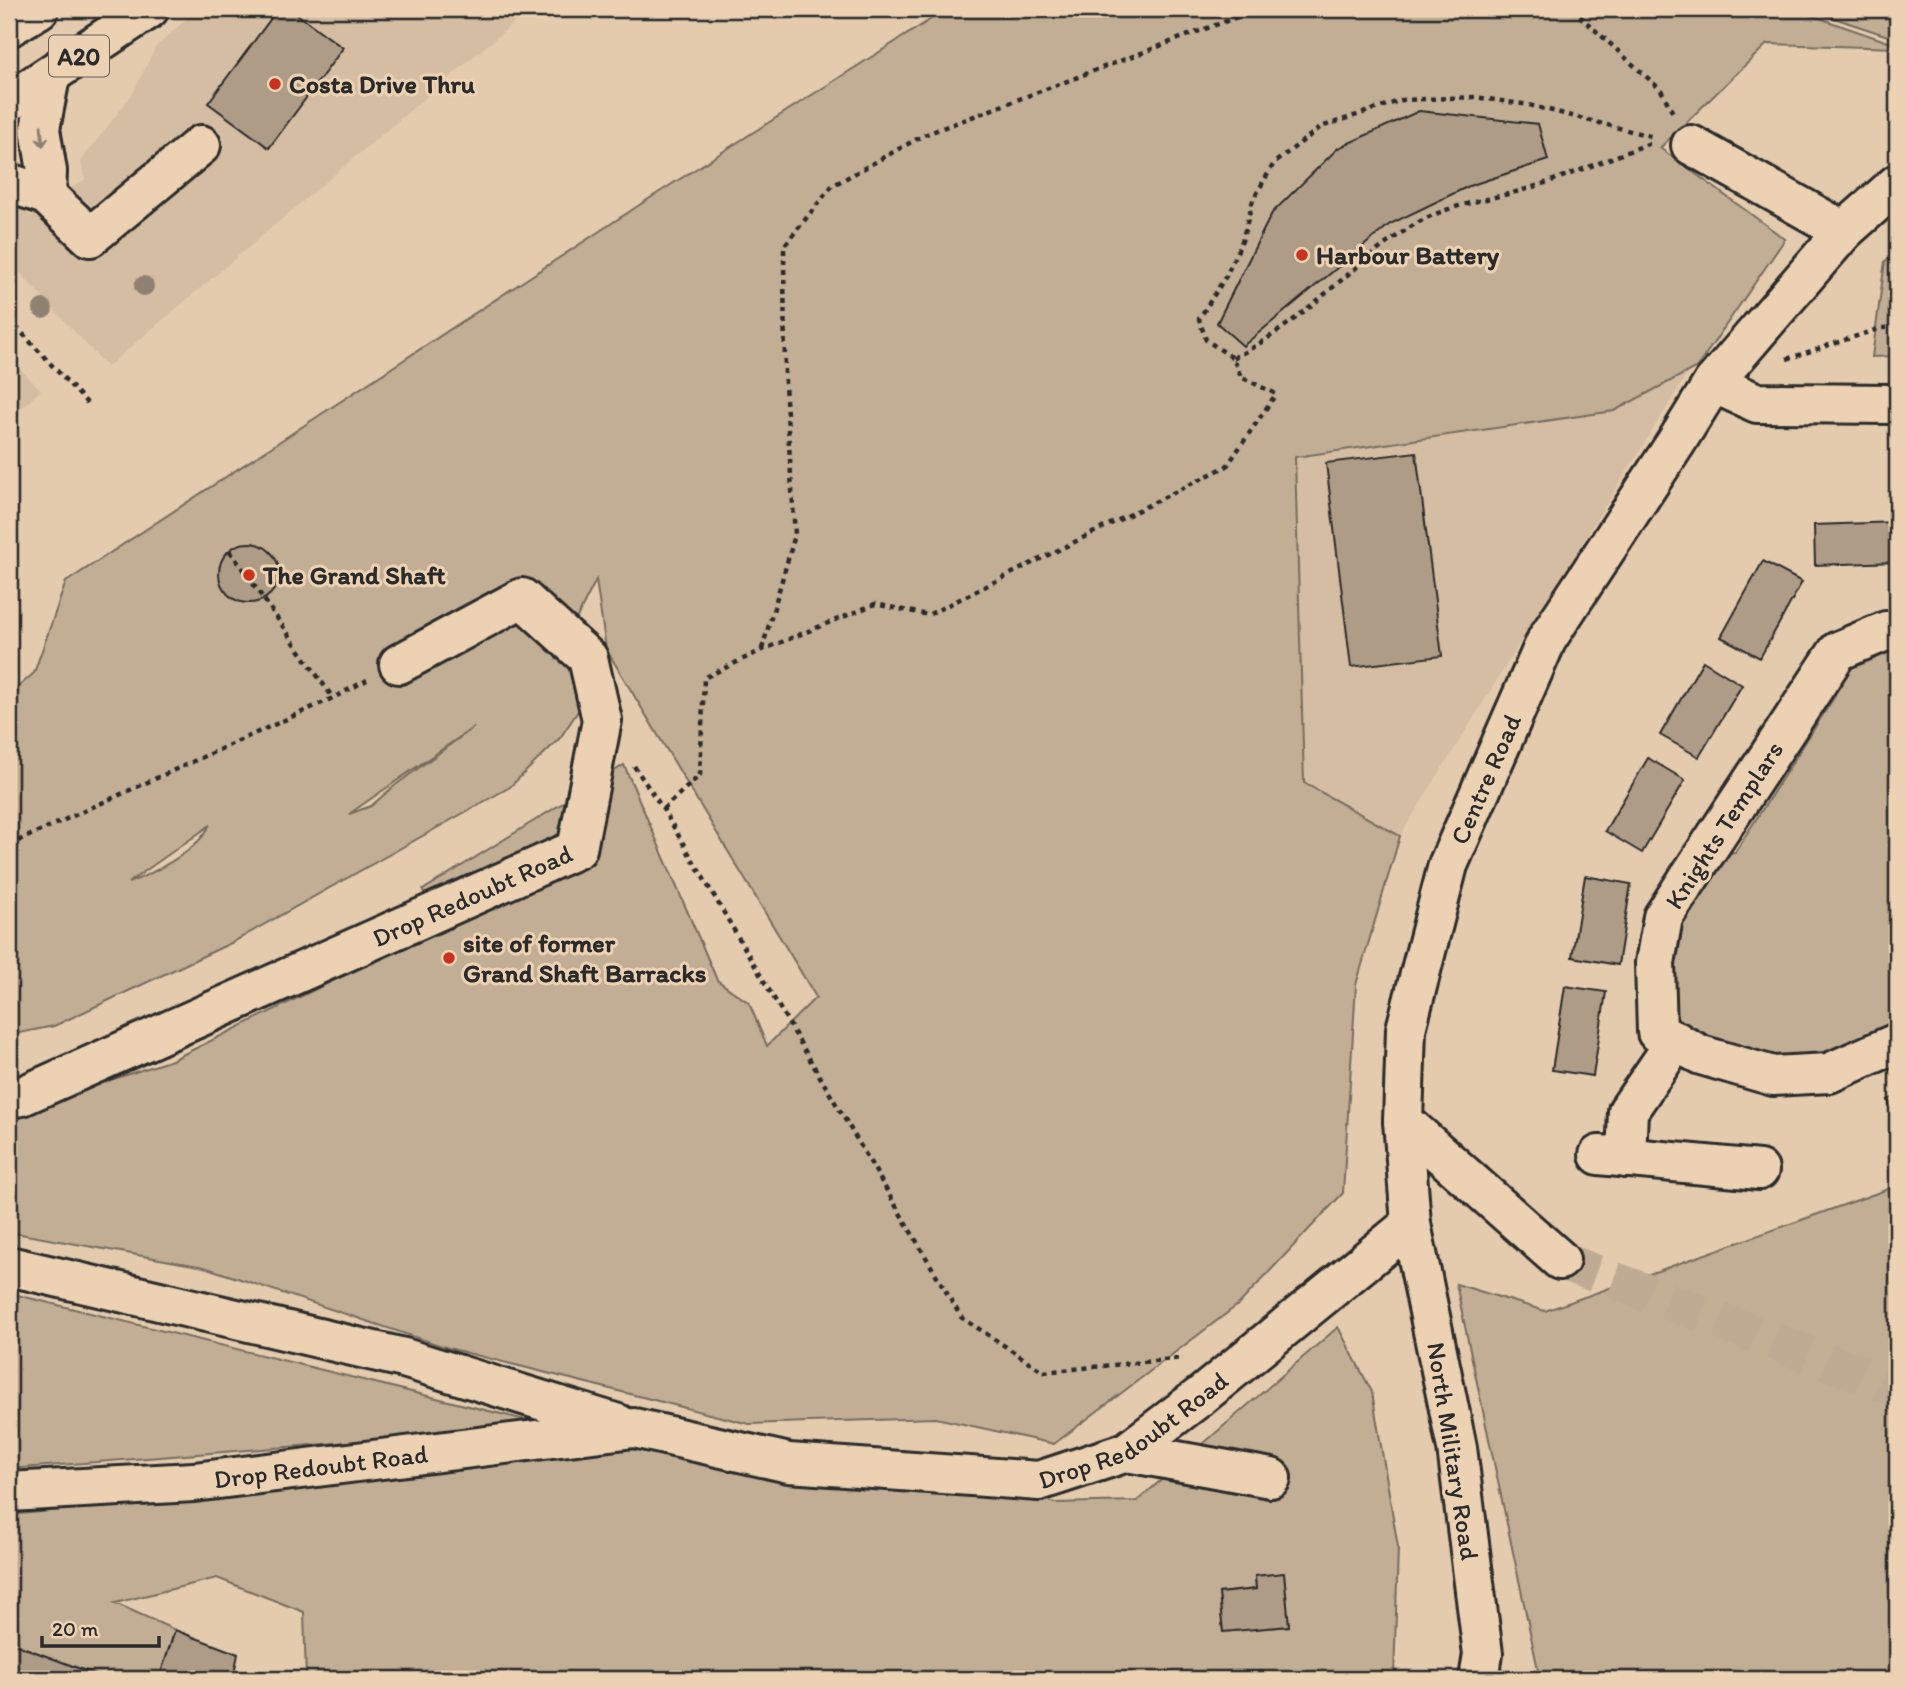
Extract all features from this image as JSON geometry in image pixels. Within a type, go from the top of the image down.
[{"type":"main road","points":[[9,27],[39,9]]},
{"type":"main road","name":"A20","points":[[9,102],[149,9]]},
{"type":"main road","points":[[46,195],[47,172],[40,129],[50,77]]},
{"type":"main road","points":[[9,183],[46,195],[90,237],[201,145]]},
{"type":"main road","points":[[1691,145],[1844,231]]},
{"type":"main road","name":"Centre Road","points":[[1411,1224],[1403,1121],[1406,1029],[1448,865],[1547,639],[1678,441],[1713,383],[1844,231],[1897,184]]},
{"type":"main road","points":[[1713,383],[1757,403],[1897,404]]},
{"type":"main road","name":"Drop Redoubt Road","points":[[9,1098],[22,1096],[577,849],[602,720],[588,658],[522,598],[398,664]]},
{"type":"main road","name":"Knights Templars","points":[[1897,631],[1886,631],[1838,651],[1663,917],[1655,963],[1657,1032],[1701,1055],[1773,1076],[1829,1073],[1897,1042]]},
{"type":"main road","points":[[1675,1041],[1628,1111],[1612,1156],[1759,1170]]},
{"type":"main road","points":[[1403,1121],[1560,1260]]},
{"type":"main road","name":"Drop Redoubt Road","points":[[9,1266],[404,1358],[634,1428],[789,1463],[1039,1481],[1127,1452],[1202,1395],[1411,1224]]},
{"type":"main road","name":"North Military Road","points":[[1411,1224],[1457,1448],[1483,1654],[1479,1679]]},
{"type":"main road","name":"Drop Redoubt Road","points":[[9,1492],[194,1482],[634,1428]]},
{"type":"main road","points":[[1127,1452],[1271,1478]]},
{"type":"path","points":[[762,650],[795,535],[785,384],[784,246],[832,186],[924,135],[1258,9]]},
{"type":"path","points":[[1572,9],[1661,90],[1691,145]]},
{"type":"path","points":[[1190,1357],[1044,1372],[961,1317],[663,809],[700,775],[704,678],[762,650],[875,604],[928,615],[1227,466],[1276,394],[1241,377],[1233,358],[1206,340],[1199,319],[1226,276],[1242,241],[1253,200],[1274,163],[1321,127],[1402,100],[1475,97],[1529,105],[1663,139],[1524,189],[1467,203],[1418,223],[1261,345],[1233,358]]},
{"type":"path","points":[[9,319],[87,403]]},
{"type":"path","points":[[1776,362],[1878,329],[1897,326]]},
{"type":"path","points":[[230,551],[333,698]]},
{"type":"path","points":[[9,845],[333,698],[398,664]]},
{"type":"shaded area","points":[[197,9],[530,9],[107,367],[9,261],[9,214],[20,207],[31,216],[85,179],[81,161],[133,93],[155,48]]},
{"type":"shaded area","points":[[947,9],[1793,9],[1897,45],[1897,48],[1767,44],[1660,148],[1785,239],[1697,367],[1614,411],[1295,457],[1304,783],[1400,836],[1356,985],[1343,1193],[1239,1304],[1054,1444],[936,1418],[749,1424],[448,1348],[204,1267],[9,1232],[9,1109],[77,1091],[172,1060],[432,932],[423,890],[624,765],[717,980],[749,1003],[767,1046],[816,997],[606,649],[596,580],[556,659],[580,665],[588,696],[560,738],[510,787],[233,942],[54,1026],[9,1035],[9,695],[34,673],[66,582],[647,200]],"holes":[[[474,727],[371,806],[349,814]],[[209,826],[196,844],[185,852],[162,867],[128,883]]]},
{"type":"shaded area","points":[[1807,9],[1897,9],[1897,39]]},
{"type":"shaded area","points":[[1897,252],[1897,356],[1872,357],[1885,261]]},
{"type":"shaded area","points":[[9,358],[41,390],[9,420]]},
{"type":"shaded area","points":[[1690,370],[1400,836],[1304,783],[1295,457],[1614,411]]},
{"type":"shaded area","points":[[1897,648],[1897,1026],[1831,1057],[1804,1062],[1765,1058],[1710,1039],[1676,1020],[1673,980],[1683,925],[1711,856],[1735,852],[1835,696],[1833,670]]},
{"type":"shaded area","points":[[1897,1186],[1897,1679],[1540,1679],[1456,1284],[1545,1311]]},
{"type":"shaded area","points":[[9,1293],[550,1426],[9,1469]]},
{"type":"shaded area","points":[[1338,1327],[1372,1392],[1398,1547],[1394,1679],[306,1679],[304,1612],[217,1578],[115,1603],[175,1630],[159,1679],[107,1679],[9,1642],[9,1515],[252,1492],[626,1440],[824,1486],[1044,1496],[1053,1503],[1137,1501]],"holes":[[[1284,1573],[1289,1626],[1223,1632],[1219,1593],[1256,1589],[1255,1576]]]},
{"type":"building","points":[[278,9],[290,9],[343,48],[269,148],[208,103]]},
{"type":"building","name":"Harbour Battery","points":[[1419,111],[1538,124],[1548,160],[1469,186],[1390,224],[1243,346],[1217,323],[1272,213],[1338,148]]},
{"type":"building","points":[[1416,452],[1442,656],[1351,667],[1326,463]]},
{"type":"building","points":[[1897,522],[1897,562],[1815,565],[1814,525]]},
{"type":"building","name":"The Grand Shaft","points":[[243,543],[255,543],[274,556],[279,573],[277,585],[266,598],[255,603],[243,603],[224,590],[219,579],[219,567],[232,548]]},
{"type":"building","points":[[1763,561],[1802,582],[1760,658],[1721,637]]},
{"type":"building","points":[[1703,661],[1742,685],[1699,757],[1660,735]]},
{"type":"building","points":[[1648,758],[1685,780],[1642,853],[1605,831]]},
{"type":"building","points":[[1585,876],[1631,884],[1618,965],[1572,957]]},
{"type":"building","points":[[1565,986],[1606,992],[1593,1076],[1552,1070]]},
{"type":"building","points":[[1897,1096],[1897,1119],[1888,1100]]},
{"type":"building","points":[[1284,1573],[1289,1626],[1223,1632],[1219,1593],[1256,1589],[1255,1576]]},
{"type":"building","points":[[175,1630],[238,1654],[233,1679],[159,1679]]},
{"type":"building","points":[[9,1642],[107,1679],[9,1679]]},
{"type":"tunnel","points":[[1560,1260],[1897,1388]]},
{"type":"place","name":"Costa Drive Thru","points":[[275,84]]},
{"type":"place","name":"Harbour Battery","points":[[1302,255]]},
{"type":"place","name":"The Grand Shaft","points":[[249,575]]},
{"type":"place","name":"site of former Grand Shaft Barracks","points":[[449,958]]}]
